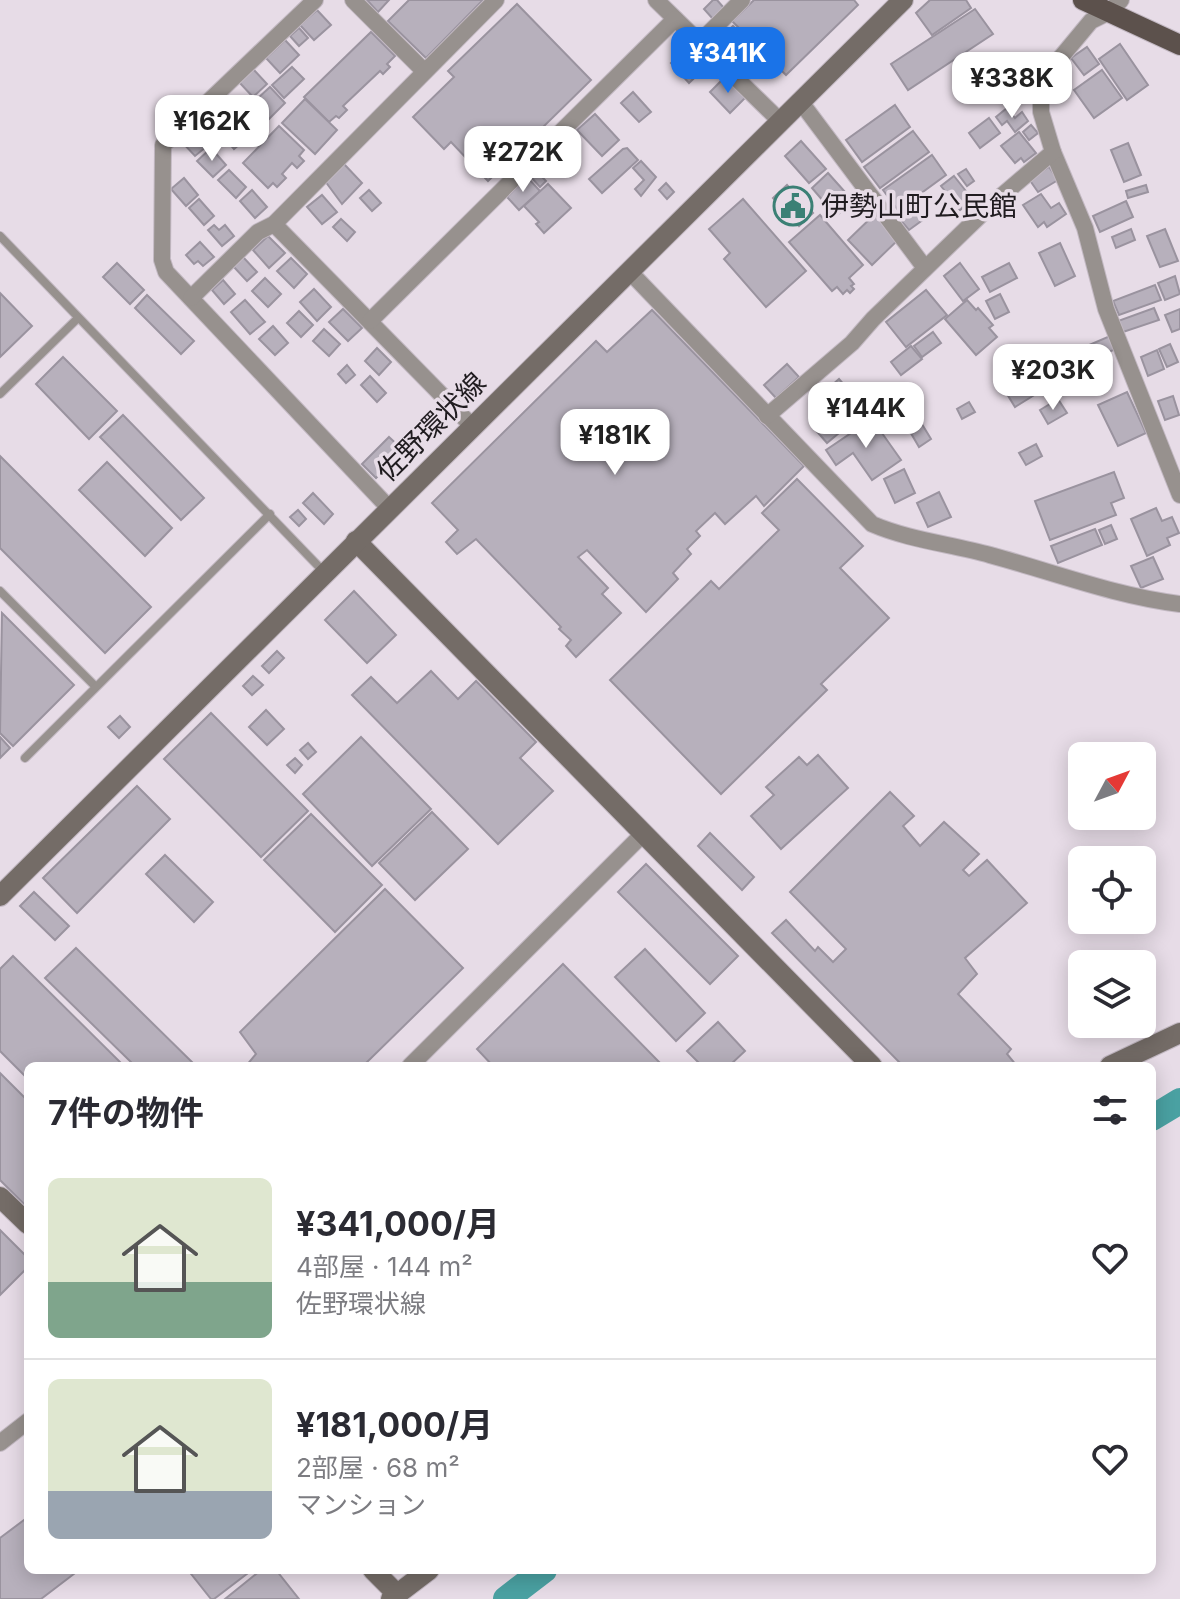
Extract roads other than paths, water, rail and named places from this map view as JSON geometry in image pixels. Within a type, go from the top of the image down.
[{"type":"main road","name":"佐野環状線","points":[[0,896],[903,0]]},
{"type":"main road","points":[[1083,0],[1115,6],[1180,45]]},
{"type":"main road","points":[[356,541],[868,1062]]},
{"type":"main road","points":[[1118,1062],[1180,1033]]},
{"type":"main road","points":[[0,1197],[24,1220]]},
{"type":"main road","points":[[376,1574],[394,1596],[424,1574]]},
{"type":"street","points":[[315,0],[163,145],[162,260],[166,272],[389,508]]},
{"type":"street","points":[[353,0],[424,71]]},
{"type":"street","points":[[191,298],[258,232],[274,224],[496,0]]},
{"type":"street","points":[[656,0],[780,121]]},
{"type":"street","points":[[700,42],[742,0]]},
{"type":"street","points":[[1115,6],[1091,21],[1052,68],[1041,91],[1041,112],[1053,152],[1085,228],[1106,309],[1180,495]]},
{"type":"street","points":[[370,321],[675,19]]},
{"type":"street","points":[[800,101],[925,268]]},
{"type":"street","points":[[767,416],[852,343],[992,204],[1053,152]]},
{"type":"street","points":[[274,224],[472,426]]},
{"type":"street","points":[[629,271],[872,524],[899,534],[976,551],[1118,592],[1180,604]]},
{"type":"street","points":[[414,1062],[643,834]]},
{"type":"street","points":[[0,1443],[24,1424]]},
{"type":"lane","points":[[0,236],[324,573]]},
{"type":"lane","points":[[0,394],[77,319]]},
{"type":"lane","points":[[25,758],[270,514]]},
{"type":"lane","points":[[0,591],[95,686]]},
{"type":"waterway","points":[[1156,1116],[1180,1101]]},
{"type":"waterway","points":[[506,1599],[539,1574]]},
{"type":"place","name":"伊勢山町公民館","points":[[793,206]]}]
